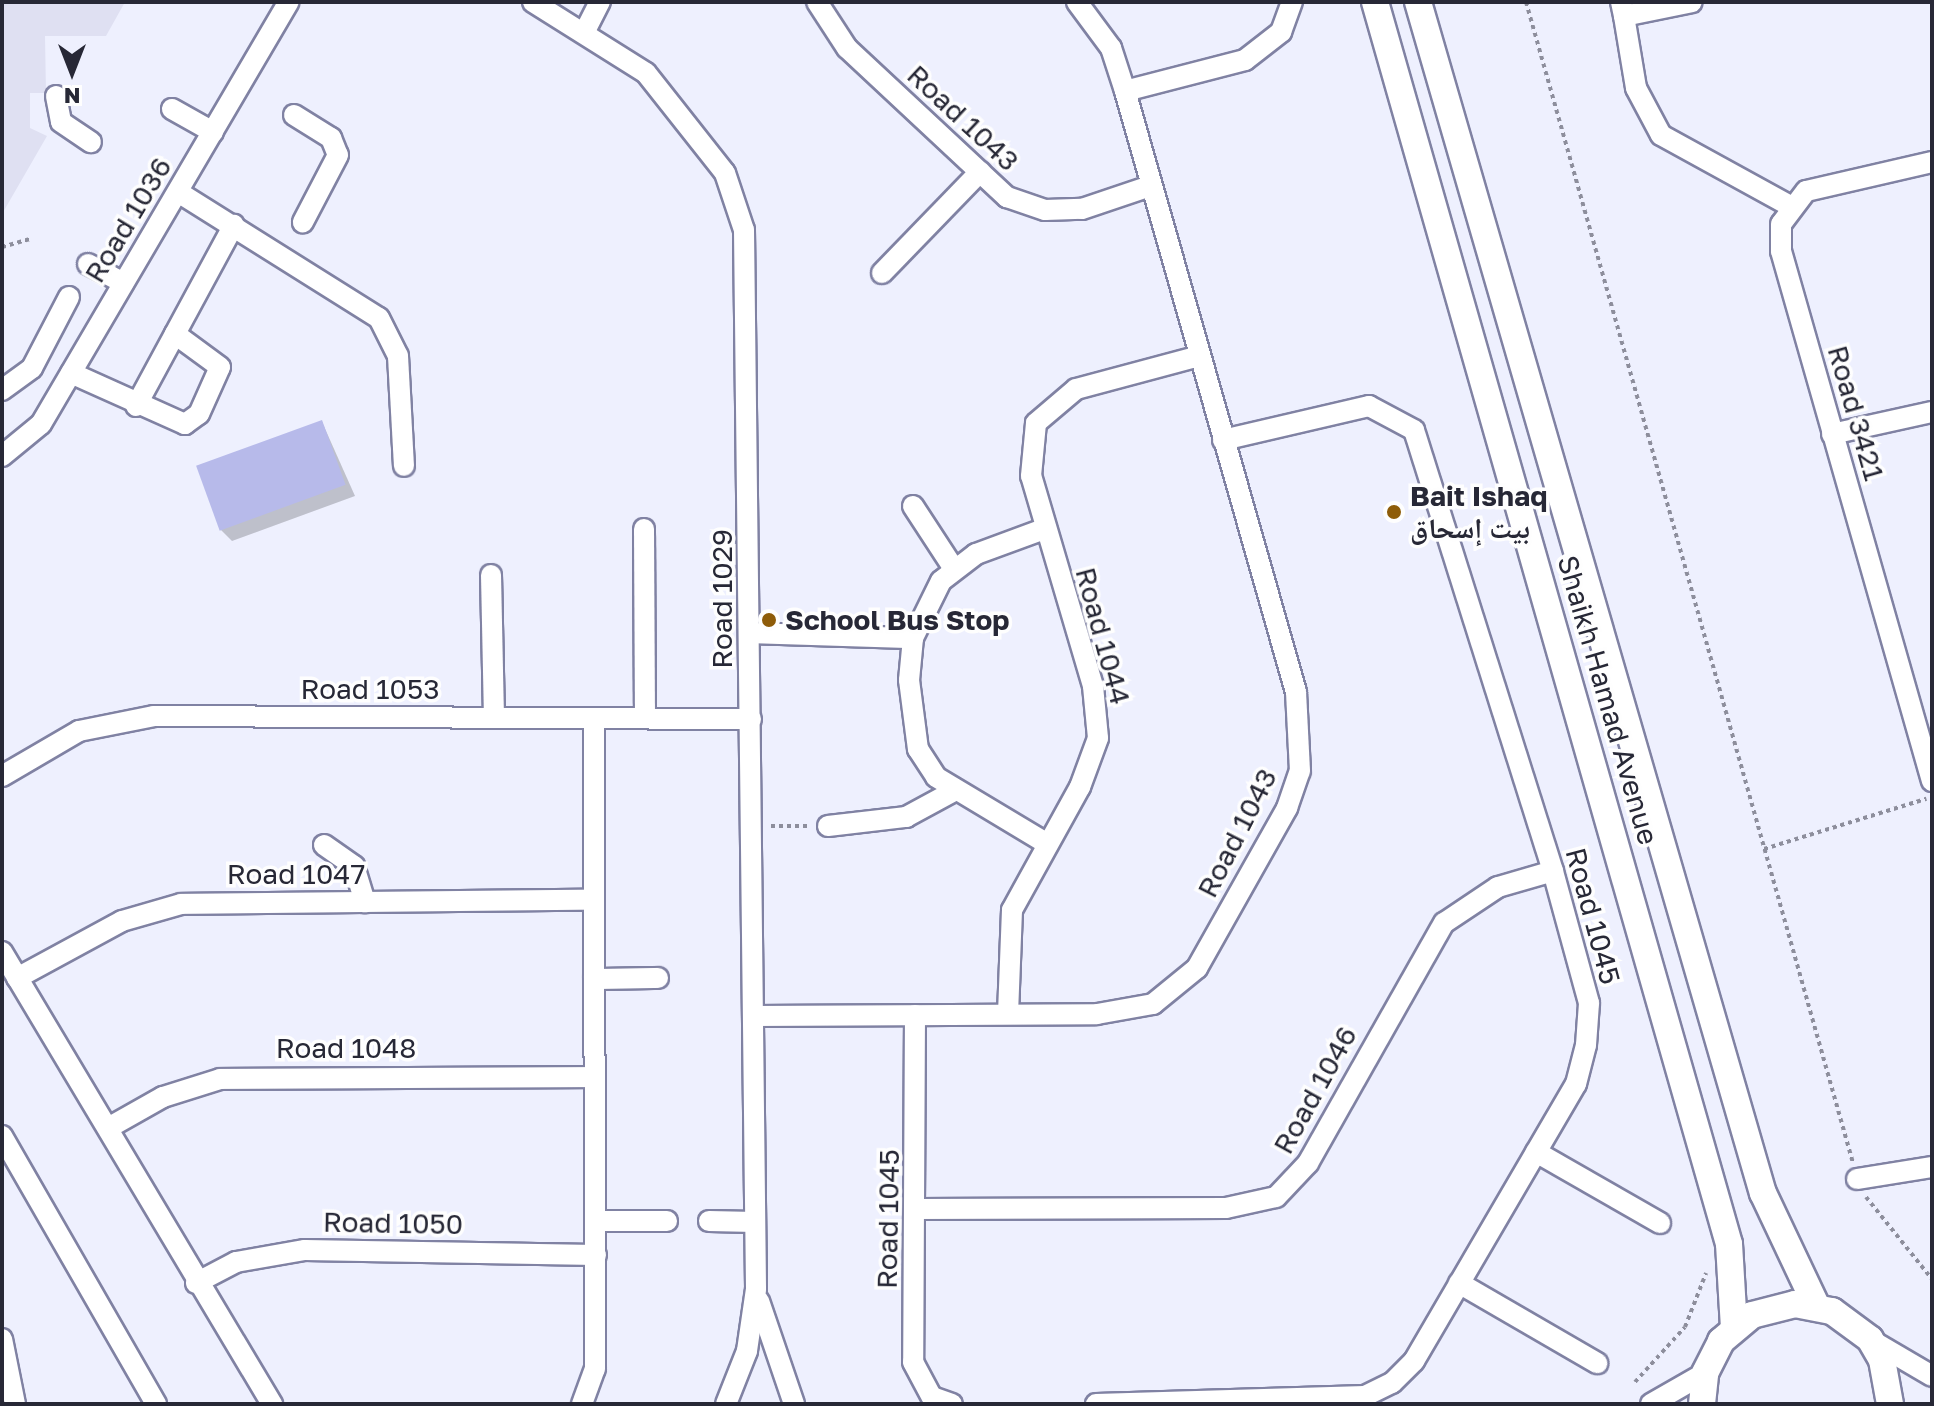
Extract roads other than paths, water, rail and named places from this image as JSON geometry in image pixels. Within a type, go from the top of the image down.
[{"type":"main road","name":"Shaikh Hamad Avenue","points":[[1375,2],[1729,1244],[1734,1327]]},
{"type":"main road","name":"Shaikh Hamad Avenue","points":[[1418,2],[1763,1193],[1817,1307]]},
{"type":"main road","points":[[1702,1404],[1705,1373],[1734,1327],[1773,1307],[1817,1307],[1870,1339],[1882,1360],[1890,1404]]},
{"type":"street","name":"Road 1036","points":[[2,456],[41,424],[289,2]]},
{"type":"street","name":"Road 1029","points":[[533,2],[646,73],[691,124],[725,173],[744,230],[756,1289],[745,1361],[726,1404]]},
{"type":"street","points":[[584,33],[600,2]]},
{"type":"street","name":"Road 1043","points":[[817,2],[847,48],[1007,197],[1045,210],[1082,209],[1150,186]]},
{"type":"street","name":"Road 1043","points":[[754,1016],[1125,1012],[1177,989],[1197,968],[1287,808],[1303,731],[1125,91],[1111,48],[1077,2]]},
{"type":"street","points":[[1125,91],[1245,60],[1281,32],[1292,2]]},
{"type":"street","points":[[1692,2],[1622,9],[1636,88],[1661,135],[1790,206],[1806,191],[1932,162]]},
{"type":"street","points":[[56,96],[61,122],[91,142]]},
{"type":"street","points":[[172,109],[213,132]]},
{"type":"street","points":[[294,115],[331,138],[338,155],[303,222]]},
{"type":"street","points":[[882,273],[980,172]]},
{"type":"street","points":[[178,192],[379,318],[398,356],[404,466]]},
{"type":"street","name":"Road 3421","points":[[1790,206],[1781,251],[1932,781]]},
{"type":"street","points":[[136,406],[234,225]]},
{"type":"street","points":[[88,264],[123,283]]},
{"type":"street","points":[[2,390],[32,368],[69,297]]},
{"type":"street","points":[[71,373],[136,406],[185,424],[217,382],[213,355],[175,334]]},
{"type":"street","name":"Road 1044","points":[[1008,1014],[1012,910],[1092,764],[1098,712],[1044,529],[1028,449],[1052,402],[1199,356]]},
{"type":"street","name":"Road 1045","points":[[1096,1404],[1365,1396],[1414,1361],[1576,1084],[1586,1045],[1589,1003],[1553,871],[1414,430],[1369,406],[1223,440]]},
{"type":"street","points":[[1832,434],[1932,412]]},
{"type":"street","points":[[913,506],[954,569]]},
{"type":"street","points":[[644,529],[645,718]]},
{"type":"street","points":[[1044,529],[954,569],[926,599],[913,638],[909,680],[918,749],[952,792],[1046,843]]},
{"type":"street","points":[[491,575],[494,717]]},
{"type":"street","points":[[750,633],[913,638]]},
{"type":"street","name":"Road 1053","points":[[2,776],[79,731],[115,720],[494,717],[751,719]]},
{"type":"street","points":[[582,1404],[595,1369],[594,718]]},
{"type":"street","points":[[828,826],[896,820],[952,792]]},
{"type":"street","points":[[324,845],[354,866],[365,902]]},
{"type":"street","name":"Road 1046","points":[[917,1209],[1226,1208],[1276,1197],[1308,1163],[1444,923],[1498,887],[1553,871]]},
{"type":"street","name":"Road 1047","points":[[17,978],[151,911],[211,902],[593,900]]},
{"type":"street","points":[[2,952],[108,1128],[196,1283],[272,1404]]},
{"type":"street","points":[[594,979],[658,978]]},
{"type":"street","name":"Road 1045","points":[[915,1015],[917,1209],[913,1362],[932,1397],[952,1404]]},
{"type":"street","name":"Road 1048","points":[[108,1128],[163,1097],[220,1079],[594,1077]]},
{"type":"street","points":[[2,1136],[156,1404]]},
{"type":"street","points":[[1536,1152],[1660,1223]]},
{"type":"street","points":[[1857,1179],[1932,1167]]},
{"type":"street","points":[[595,1221],[667,1221]]},
{"type":"street","points":[[709,1221],[755,1222]]},
{"type":"street","name":"Road 1050","points":[[196,1283],[236,1262],[281,1252],[596,1255]]},
{"type":"street","points":[[1459,1283],[1597,1363]]},
{"type":"street","name":"Road 1029","points":[[756,1289],[794,1404]]},
{"type":"street","points":[[2,1339],[15,1404]]},
{"type":"street","points":[[1870,1339],[1932,1376]]},
{"type":"street","points":[[1651,1404],[1705,1373]]},
{"type":"place","name":"Bait Ishaq بيت إسحاق","points":[[1394,512]]},
{"type":"place","name":"School Bus Stop","points":[[769,620]]}]
